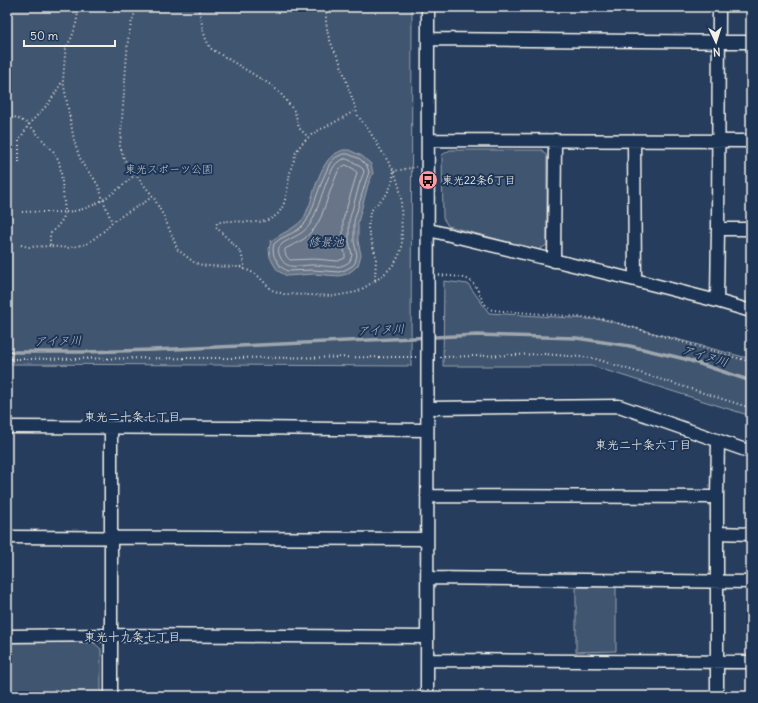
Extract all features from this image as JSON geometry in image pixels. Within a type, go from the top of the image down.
[{"type":"street","points":[[427,696],[428,7]]},
{"type":"street","points":[[717,301],[719,7]]},
{"type":"street","points":[[428,39],[751,42]]},
{"type":"street","points":[[428,140],[751,141]]},
{"type":"street","points":[[554,261],[555,140]]},
{"type":"street","points":[[634,141],[635,280]]},
{"type":"street","points":[[718,229],[751,229]]},
{"type":"street","points":[[428,230],[635,280],[751,311]]},
{"type":"street","points":[[428,408],[619,406],[751,452]]},
{"type":"street","points":[[7,428],[428,430]]},
{"type":"street","points":[[111,428],[111,696]]},
{"type":"street","points":[[717,696],[718,441]]},
{"type":"street","points":[[427,496],[717,497]]},
{"type":"street","points":[[717,533],[751,534]]},
{"type":"street","points":[[7,537],[427,539]]},
{"type":"street","points":[[427,578],[751,582]]},
{"type":"street","points":[[7,636],[111,635],[427,637]]},
{"type":"street","points":[[427,660],[751,662]]},
{"type":"path","points":[[79,7],[72,37],[64,55],[63,81],[77,151],[84,166],[99,187],[112,222]]},
{"type":"path","points":[[137,7],[131,24],[128,40],[120,146],[124,159],[153,196],[165,219],[178,250],[195,263],[206,266],[240,267],[256,274],[272,290],[284,294],[334,296],[357,292],[375,281],[388,271],[400,255],[402,247],[401,196],[394,171],[368,129],[358,116],[339,59],[328,35],[326,7]]},
{"type":"path","points":[[198,7],[205,37],[210,48],[271,85],[282,94],[295,112],[299,128],[308,138]]},
{"type":"path","points":[[19,162],[19,140],[29,124],[49,103],[63,81]]},
{"type":"path","points":[[240,267],[244,265],[241,252],[216,227],[217,223],[222,221],[257,222],[278,214],[283,206],[295,154],[308,138],[356,110]]},
{"type":"path","points":[[7,116],[12,116],[29,124],[54,152],[59,161],[62,172],[65,212],[63,219],[50,234],[50,246]]},
{"type":"path","points":[[394,171],[428,164]]},
{"type":"path","points":[[375,281],[376,257],[368,229],[368,220],[370,212],[374,206],[386,195],[389,190],[392,184],[394,171]]},
{"type":"path","points":[[22,212],[65,212],[85,208],[112,194],[136,174]]},
{"type":"path","points":[[22,245],[28,247],[50,246],[67,248],[87,244],[104,231],[112,222],[153,196]]},
{"type":"path","points":[[428,274],[466,279],[472,282],[485,306],[492,310],[604,319],[751,362]]},
{"type":"path","points":[[7,359],[544,354],[593,358],[751,408]]},
{"type":"green space","name":"東光スポーツ公園","points":[[7,7],[412,7],[411,366],[7,364]]},
{"type":"green space","points":[[450,150],[542,150],[547,156],[547,245],[538,250],[448,226],[443,218],[442,155]]},
{"type":"green space","points":[[444,281],[468,284],[489,313],[605,320],[751,359],[751,416],[592,366],[443,366]]},
{"type":"green space","points":[[576,587],[616,587],[616,651],[576,652]]},
{"type":"green space","points":[[93,642],[101,649],[101,696],[7,696],[7,643]]},
{"type":"water","name":"修景池","points":[[343,150],[349,150],[362,156],[371,164],[373,173],[368,185],[358,222],[358,241],[361,255],[358,265],[347,274],[339,276],[313,274],[287,276],[278,271],[270,257],[269,249],[271,241],[295,226],[303,218],[310,204],[318,178],[324,165],[333,155]]},
{"type":"waterway","name":"アイヌ川","points":[[7,352],[153,350],[478,335],[576,338],[630,346],[685,359],[751,381]]},
{"type":"place","name":"東光22条6丁目","points":[[428,180]]},
{"type":"district","name":"東光二十条七丁目","points":[[132,417]]},
{"type":"district","name":"東光二十条六丁目","points":[[643,445]]},
{"type":"district","name":"東光十九条七丁目","points":[[132,637]]}]
